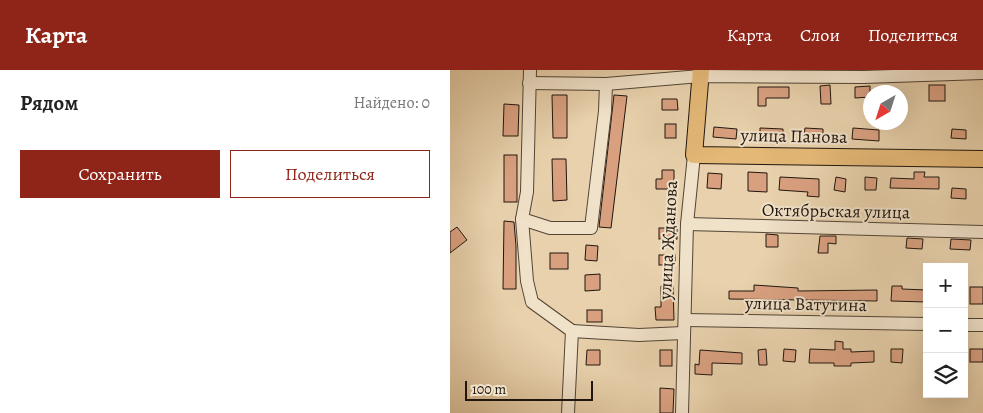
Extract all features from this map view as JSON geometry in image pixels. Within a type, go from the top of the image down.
[{"type":"main road","name":"улица Жданова","points":[[694,155],[701,73]]},
{"type":"main road","name":"улица Панова","points":[[694,155],[983,159]]},
{"type":"street","points":[[530,70],[527,192],[522,219],[527,281],[532,302],[572,332],[639,335],[683,333]]},
{"type":"street","points":[[530,83],[606,84],[701,73],[864,76],[983,73]]},
{"type":"street","points":[[522,219],[550,228],[591,228],[605,111],[606,84]]},
{"type":"street","name":"улица Жданова","points":[[682,413],[687,224],[694,155]]},
{"type":"street","name":"Октябрьская улица","points":[[687,224],[983,232]]},
{"type":"street","name":"улица Ватутина","points":[[685,320],[923,324]]},
{"type":"street","points":[[968,325],[983,325]]},
{"type":"street","points":[[568,413],[572,332]]},
{"type":"building","points":[[830,85],[831,104],[821,104],[820,86]]},
{"type":"building","points":[[929,85],[945,85],[945,101],[929,101]]},
{"type":"building","points":[[863,86],[863,97],[855,98],[855,87]]},
{"type":"building","points":[[758,87],[789,87],[789,98],[766,98],[766,106],[758,106]]},
{"type":"building","points":[[552,95],[567,95],[567,138],[553,138]]},
{"type":"building","points":[[614,95],[627,96],[611,228],[599,227]]},
{"type":"building","points":[[662,99],[677,99],[678,110],[662,110]]},
{"type":"building","points":[[504,104],[519,105],[518,136],[503,136]]},
{"type":"building","points":[[665,124],[676,124],[676,138],[665,138]]},
{"type":"building","points":[[714,127],[737,129],[736,139],[713,137]]},
{"type":"building","points":[[760,128],[783,129],[783,140],[760,140]]},
{"type":"building","points":[[805,128],[823,129],[823,138],[804,137]]},
{"type":"building","points":[[853,128],[879,130],[879,141],[852,139]]},
{"type":"building","points":[[952,129],[966,130],[966,139],[951,138]]},
{"type":"building","points":[[504,155],[517,155],[517,202],[504,202]]},
{"type":"building","points":[[552,159],[566,159],[567,200],[553,201]]},
{"type":"building","points":[[662,170],[674,170],[674,189],[656,189],[656,179],[662,179]]},
{"type":"building","points":[[748,172],[767,173],[767,192],[748,191]]},
{"type":"building","points":[[914,172],[925,172],[924,177],[939,177],[939,189],[890,188],[891,178],[914,179]]},
{"type":"building","points":[[708,173],[722,174],[721,189],[707,188]]},
{"type":"building","points":[[780,177],[819,179],[819,197],[807,196],[808,192],[779,190]]},
{"type":"building","points":[[836,177],[846,179],[845,192],[834,190]]},
{"type":"building","points":[[865,177],[877,178],[876,190],[865,190]]},
{"type":"building","points":[[952,188],[966,189],[966,199],[951,198]]},
{"type":"building","points":[[504,221],[514,222],[516,289],[503,289]]},
{"type":"building","points":[[457,227],[467,240],[450,253],[450,232]]},
{"type":"building","points":[[659,228],[677,228],[677,239],[659,239]]},
{"type":"building","points":[[766,234],[778,235],[778,247],[766,247]]},
{"type":"building","points":[[820,236],[836,236],[836,244],[828,243],[828,253],[818,253]]},
{"type":"building","points":[[907,238],[923,239],[922,249],[906,248]]},
{"type":"building","points":[[951,239],[971,240],[970,250],[950,249]]},
{"type":"building","points":[[586,245],[598,246],[597,261],[585,260]]},
{"type":"building","points":[[550,253],[568,253],[568,269],[550,269]]},
{"type":"building","points":[[659,255],[675,255],[675,265],[659,265]]},
{"type":"building","points":[[600,274],[600,290],[585,291],[585,275]]},
{"type":"building","points":[[754,285],[798,288],[798,291],[877,290],[877,301],[729,299],[729,291],[754,291]]},
{"type":"building","points":[[661,286],[673,286],[674,320],[656,320],[655,307],[661,307]]},
{"type":"building","points":[[892,286],[902,286],[902,289],[923,290],[923,302],[891,301]]},
{"type":"building","points":[[970,287],[983,287],[983,304],[970,304]]},
{"type":"building","points":[[587,310],[602,310],[602,322],[587,322]]},
{"type":"building","points":[[835,341],[843,342],[843,349],[851,349],[851,352],[874,351],[874,362],[851,363],[851,366],[834,366],[834,363],[809,363],[810,349],[835,350]]},
{"type":"building","points":[[766,349],[767,365],[759,365],[758,350]]},
{"type":"building","points":[[784,349],[796,350],[795,362],[783,361]]},
{"type":"building","points":[[891,349],[903,349],[902,363],[891,362]]},
{"type":"building","points":[[970,349],[983,349],[983,362],[970,362]]},
{"type":"building","points":[[587,350],[600,350],[600,365],[586,365]]},
{"type":"building","points":[[660,350],[672,350],[672,366],[660,366]]},
{"type":"building","points":[[700,350],[742,353],[742,364],[712,363],[712,375],[695,374],[695,364],[699,365]]},
{"type":"building","points":[[660,388],[674,389],[673,413],[660,413]]}]
